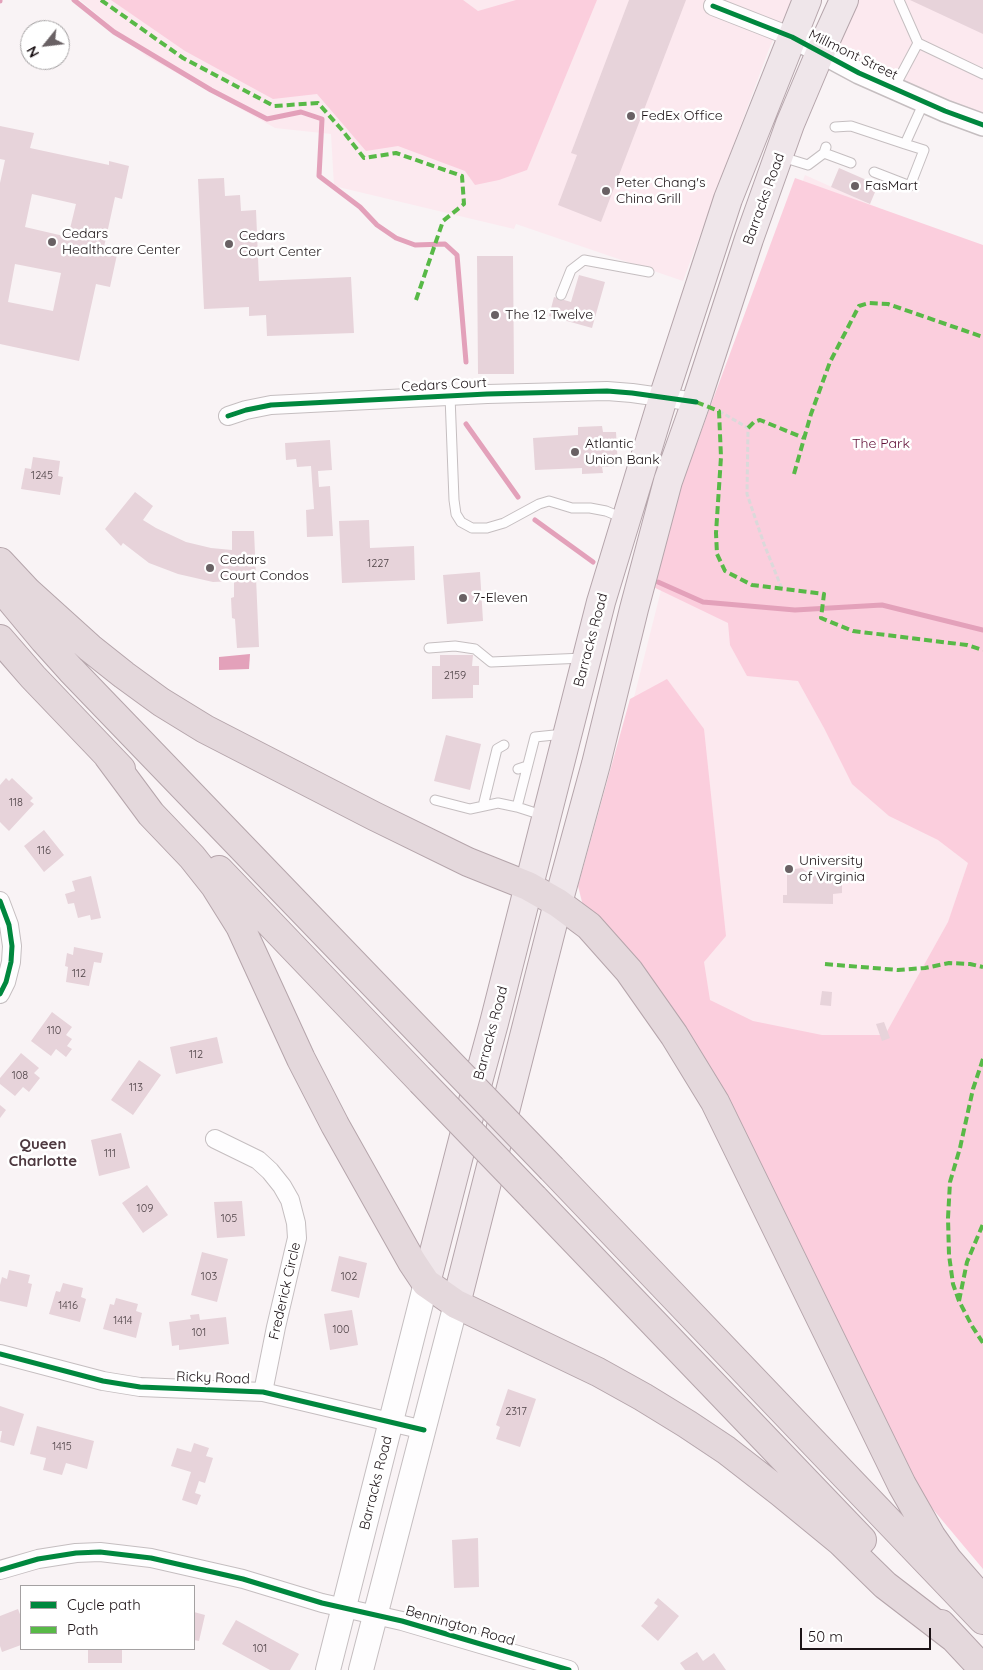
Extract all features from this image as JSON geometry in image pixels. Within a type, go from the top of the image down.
[{"type":"highway","points":[[0,562],[28,592],[90,648],[124,675],[198,725],[374,816],[468,862],[528,886],[558,903],[589,926],[629,971],[674,1035],[714,1102],[902,1485],[931,1536],[948,1560],[983,1600]]},
{"type":"highway","points":[[0,587],[71,670],[983,1620]]},
{"type":"highway","points":[[0,639],[33,677],[108,756],[828,1504],[983,1669]]},
{"type":"highway","points":[[108,756],[151,814],[192,857],[216,886],[240,926],[301,1060],[335,1125],[412,1262],[426,1283],[456,1304],[598,1372],[643,1397],[726,1450],[841,1542],[885,1585],[954,1638]]},
{"type":"main road","name":"Barracks Road","points":[[328,1670],[601,602],[663,398],[728,199],[807,0]]},
{"type":"main road","name":"Barracks Road","points":[[362,1670],[668,481],[707,407],[749,239],[779,156],[820,53],[844,0]]},
{"type":"street","name":"Millmont Street","points":[[714,3],[792,37],[820,53],[924,102],[983,126]]},
{"type":"street","name":"Cedars Court","points":[[228,416],[271,405],[450,396],[607,391],[663,398]]},
{"type":"street","points":[[663,398],[707,407]]},
{"type":"street","points":[[601,602],[634,609]]},
{"type":"street","points":[[0,901],[9,926],[12,946],[11,962],[6,982],[0,994]]},
{"type":"street","name":"Frederick Circle","points":[[215,1138],[258,1160],[270,1171],[290,1200],[296,1223],[298,1238],[276,1326],[263,1392]]},
{"type":"street","name":"Ricky Road","points":[[0,1354],[103,1381],[140,1386],[263,1392],[424,1430]]},
{"type":"street","name":"Bennington Road","points":[[0,1570],[38,1558],[76,1552],[100,1552],[151,1558],[234,1577],[322,1603],[377,1615],[569,1670]]},
{"type":"lane","points":[[899,0],[918,43],[983,74]]},
{"type":"lane","points":[[894,88],[918,43]]},
{"type":"lane","points":[[899,144],[924,102]]},
{"type":"lane","points":[[835,127],[850,128],[873,137],[924,150],[910,186],[885,172],[874,172]]},
{"type":"lane","points":[[779,156],[808,165],[825,150],[851,163]]},
{"type":"lane","points":[[561,295],[571,270],[584,260],[649,272]]},
{"type":"lane","points":[[450,396],[454,500],[456,514],[461,522],[472,528],[487,528],[516,518],[539,504],[549,501],[572,508],[590,508],[626,519]]},
{"type":"lane","points":[[429,648],[456,646],[475,650],[490,662],[586,658]]},
{"type":"lane","points":[[516,807],[527,766],[530,738],[567,734]]},
{"type":"lane","points":[[483,806],[494,778],[497,749],[504,745]]},
{"type":"lane","points":[[518,769],[527,766]]},
{"type":"lane","points":[[435,800],[470,809],[498,803],[546,816]]},
{"type":"path","points":[[707,407],[748,428],[747,494],[782,589]]},
{"type":"shaded area","points":[[80,0],[792,0],[769,49],[683,281],[516,224],[514,229],[334,186],[331,134],[275,128],[146,56]]},
{"type":"shaded area","points":[[847,0],[983,0],[983,124],[820,53]]},
{"type":"shaded area","name":"University of Virginia","points":[[805,175],[983,255],[983,1551],[598,840],[677,527]]},
{"type":"shaded area","points":[[250,654],[249,669],[219,670],[219,657]]},
{"type":"green space","points":[[111,0],[463,0],[478,11],[516,0],[597,0],[527,170],[499,180],[475,185],[465,171],[398,146],[366,151],[317,94],[273,99],[185,51]]},
{"type":"green space","name":"University of Virginia","points":[[795,178],[983,245],[983,1569],[911,1483],[839,1338],[583,906],[578,886],[630,699],[667,679],[704,729],[726,936],[704,962],[710,1000],[753,1021],[822,1035],[885,1035],[948,922],[968,863],[938,840],[889,816],[852,784],[798,681],[747,676],[730,645],[728,623],[645,583]]},
{"type":"building","points":[[629,0],[686,0],[601,222],[558,205],[577,155],[571,153]]},
{"type":"building","points":[[910,0],[983,0],[983,34]]},
{"type":"building","name":"Cedars Healthcare Center","points":[[0,126],[34,133],[30,148],[109,165],[109,161],[129,166],[122,199],[115,197],[104,247],[118,250],[110,287],[96,284],[79,361],[0,344],[0,183],[5,160],[0,159]],"holes":[[[32,194],[76,204],[68,237],[25,227]],[[15,264],[61,273],[53,311],[8,302]]]},
{"type":"building","name":"FasMart","points":[[839,168],[878,185],[870,204],[831,187]]},
{"type":"building","name":"Cedars Court Center","points":[[224,178],[225,196],[240,195],[241,211],[256,210],[259,281],[351,277],[354,333],[267,336],[266,315],[249,316],[249,307],[204,309],[198,179]]},
{"type":"building","name":"The 12 Twelve","points":[[477,256],[513,256],[514,374],[478,374]]},
{"type":"building","points":[[579,275],[605,282],[592,328],[549,316],[554,297],[571,302]]},
{"type":"building","name":"Atlantic Union Bank","points":[[602,426],[603,432],[616,432],[618,466],[602,467],[603,473],[582,474],[582,468],[535,470],[533,438],[578,435],[578,427]]},
{"type":"building","points":[[330,440],[332,470],[318,471],[319,487],[330,486],[333,536],[307,537],[306,510],[314,509],[311,466],[297,467],[296,459],[286,460],[285,443]]},
{"type":"building","points":[[33,457],[60,461],[58,476],[63,477],[60,495],[21,489],[25,468],[31,469]]},
{"type":"building","name":"Cedars Court Condos","points":[[135,492],[153,506],[143,520],[186,542],[211,548],[232,550],[232,531],[254,531],[259,647],[237,648],[231,598],[234,597],[234,581],[213,582],[178,574],[149,563],[123,543],[121,546],[105,529]]},
{"type":"building","points":[[369,520],[370,548],[414,546],[415,580],[342,583],[339,521]]},
{"type":"building","name":"7-Eleven","points":[[480,572],[483,621],[447,624],[443,575]]},
{"type":"building","points":[[440,655],[473,655],[472,666],[479,666],[479,685],[473,685],[473,698],[432,699],[432,666],[440,666]]},
{"type":"building","points":[[446,735],[481,744],[470,790],[434,781]]},
{"type":"building","points":[[6,778],[9,781],[12,778],[33,798],[30,801],[34,804],[9,831],[0,822],[0,785]]},
{"type":"building","points":[[44,830],[64,855],[44,872],[24,846]]},
{"type":"building","points":[[802,868],[808,873],[842,875],[842,893],[833,894],[833,904],[783,903],[783,895],[787,895],[787,870]]},
{"type":"building","points":[[91,876],[101,918],[91,920],[90,915],[78,918],[74,903],[68,904],[65,894],[75,891],[72,881]]},
{"type":"building","points":[[74,947],[103,953],[101,963],[94,962],[89,986],[66,982],[68,967],[65,966],[67,953],[73,955]]},
{"type":"building","points":[[822,991],[832,992],[831,1006],[820,1005]]},
{"type":"building","points":[[52,1012],[72,1027],[66,1035],[72,1039],[67,1046],[72,1049],[66,1057],[56,1049],[51,1056],[31,1041]]},
{"type":"building","points":[[884,1022],[890,1038],[882,1041],[876,1024]]},
{"type":"building","points":[[217,1037],[223,1063],[176,1074],[170,1047]]},
{"type":"building","points":[[21,1053],[39,1068],[34,1073],[40,1078],[29,1092],[23,1087],[15,1096],[0,1084],[0,1078]]},
{"type":"building","points":[[139,1060],[161,1075],[133,1115],[111,1100]]},
{"type":"building","points":[[0,1105],[6,1110],[0,1118]]},
{"type":"building","points":[[121,1133],[130,1168],[99,1176],[91,1140]]},
{"type":"building","points":[[147,1185],[168,1215],[143,1233],[122,1203]]},
{"type":"building","points":[[242,1201],[245,1236],[217,1238],[214,1202]]},
{"type":"building","points":[[202,1252],[228,1259],[217,1302],[191,1295]]},
{"type":"building","points":[[339,1256],[367,1263],[359,1298],[331,1291]]},
{"type":"building","points":[[9,1270],[30,1275],[28,1283],[32,1284],[27,1307],[0,1301],[2,1277],[7,1279]]},
{"type":"building","points":[[63,1283],[83,1288],[81,1297],[86,1299],[80,1322],[49,1314],[56,1291],[60,1292]]},
{"type":"building","points":[[116,1298],[138,1304],[136,1311],[142,1313],[136,1338],[103,1329],[110,1304],[114,1305]]},
{"type":"building","points":[[352,1310],[358,1345],[330,1350],[324,1314]]},
{"type":"building","points":[[199,1314],[200,1320],[226,1317],[229,1344],[179,1350],[179,1345],[172,1346],[169,1322],[191,1319],[190,1315]]},
{"type":"building","points":[[508,1389],[536,1399],[520,1447],[496,1439],[500,1427],[496,1425]]},
{"type":"building","points":[[0,1406],[24,1414],[14,1446],[0,1442],[2,1431],[0,1431]]},
{"type":"building","points":[[37,1426],[94,1441],[87,1469],[66,1463],[62,1475],[43,1470],[46,1458],[30,1454]]},
{"type":"building","points":[[194,1443],[209,1448],[206,1456],[213,1458],[205,1483],[199,1481],[195,1493],[201,1495],[197,1505],[182,1500],[191,1472],[171,1466],[177,1448],[191,1452]]},
{"type":"building","points":[[478,1538],[479,1587],[454,1588],[452,1540]]},
{"type":"building","points":[[658,1598],[679,1616],[658,1641],[641,1626],[658,1606],[654,1603]]},
{"type":"building","points":[[18,1609],[20,1614],[20,1645],[2,1652],[0,1646],[0,1616]]},
{"type":"building","points":[[195,1612],[205,1615],[199,1641],[195,1640]]},
{"type":"building","points":[[236,1620],[299,1654],[290,1670],[270,1670],[222,1644]]},
{"type":"building","points":[[88,1650],[122,1650],[122,1663],[88,1663]]},
{"type":"building","points":[[697,1652],[703,1661],[714,1653],[726,1670],[685,1670],[680,1663]]},
{"type":"waterway","points":[[74,0],[114,32],[211,90],[267,119],[301,112],[322,119],[319,176],[360,207],[377,225],[396,238],[415,245],[445,244],[457,255],[466,362]]},
{"type":"waterway","points":[[466,424],[518,497]]},
{"type":"waterway","points":[[535,520],[593,562]]},
{"type":"waterway","points":[[658,582],[703,602],[795,610],[882,605],[983,630]]},
{"type":"marked path","points":[[101,0],[183,58],[274,106],[318,103],[364,158],[396,153],[462,176],[464,204],[443,221],[416,300]]},
{"type":"marked path","points":[[794,474],[811,414],[830,362],[859,306],[869,303],[888,304],[983,337]]},
{"type":"marked path","points":[[696,402],[719,411],[721,457],[716,533],[717,554],[725,571],[752,585],[824,594],[821,618],[853,631],[967,645],[983,650]]},
{"type":"marked path","points":[[748,428],[754,422],[760,420],[804,438]]},
{"type":"marked path","points":[[825,964],[898,970],[925,968],[949,963],[983,967]]},
{"type":"marked path","points":[[983,1059],[973,1089],[960,1148],[950,1182],[948,1218],[949,1255],[953,1284],[959,1301],[983,1343]]},
{"type":"marked path","points":[[959,1301],[967,1262],[983,1224]]},
{"type":"cycle path","points":[[713,6],[792,37],[859,73],[945,111],[983,125]]},
{"type":"cycle path","points":[[228,416],[271,405],[487,394],[607,391],[696,402]]},
{"type":"cycle path","points":[[0,901],[9,925],[12,946],[11,962],[6,982],[0,994]]},
{"type":"cycle path","points":[[0,1354],[103,1381],[140,1387],[263,1392],[424,1430]]},
{"type":"cycle path","points":[[0,1570],[38,1559],[76,1553],[100,1552],[151,1558],[243,1579],[322,1603],[402,1621],[569,1670]]},
{"type":"place","name":"FedEx Office","points":[[631,116]]},
{"type":"place","name":"FasMart","points":[[855,186]]},
{"type":"place","name":"Peter Chang's China Grill","points":[[606,191]]},
{"type":"place","name":"Cedars Healthcare Center","points":[[52,242]]},
{"type":"place","name":"Cedars Court Center","points":[[229,244]]},
{"type":"place","name":"The 12 Twelve","points":[[495,315]]},
{"type":"place","name":"Atlantic Union Bank","points":[[575,452]]},
{"type":"place","name":"Cedars Court Condos","points":[[210,568]]},
{"type":"place","name":"7-Eleven","points":[[463,598]]},
{"type":"place","name":"University of Virginia","points":[[789,869]]},
{"type":"district","name":"Queen Charlotte","points":[[43,1152]]},
{"type":"park label","name":"The Park","points":[[881,444]]}]
